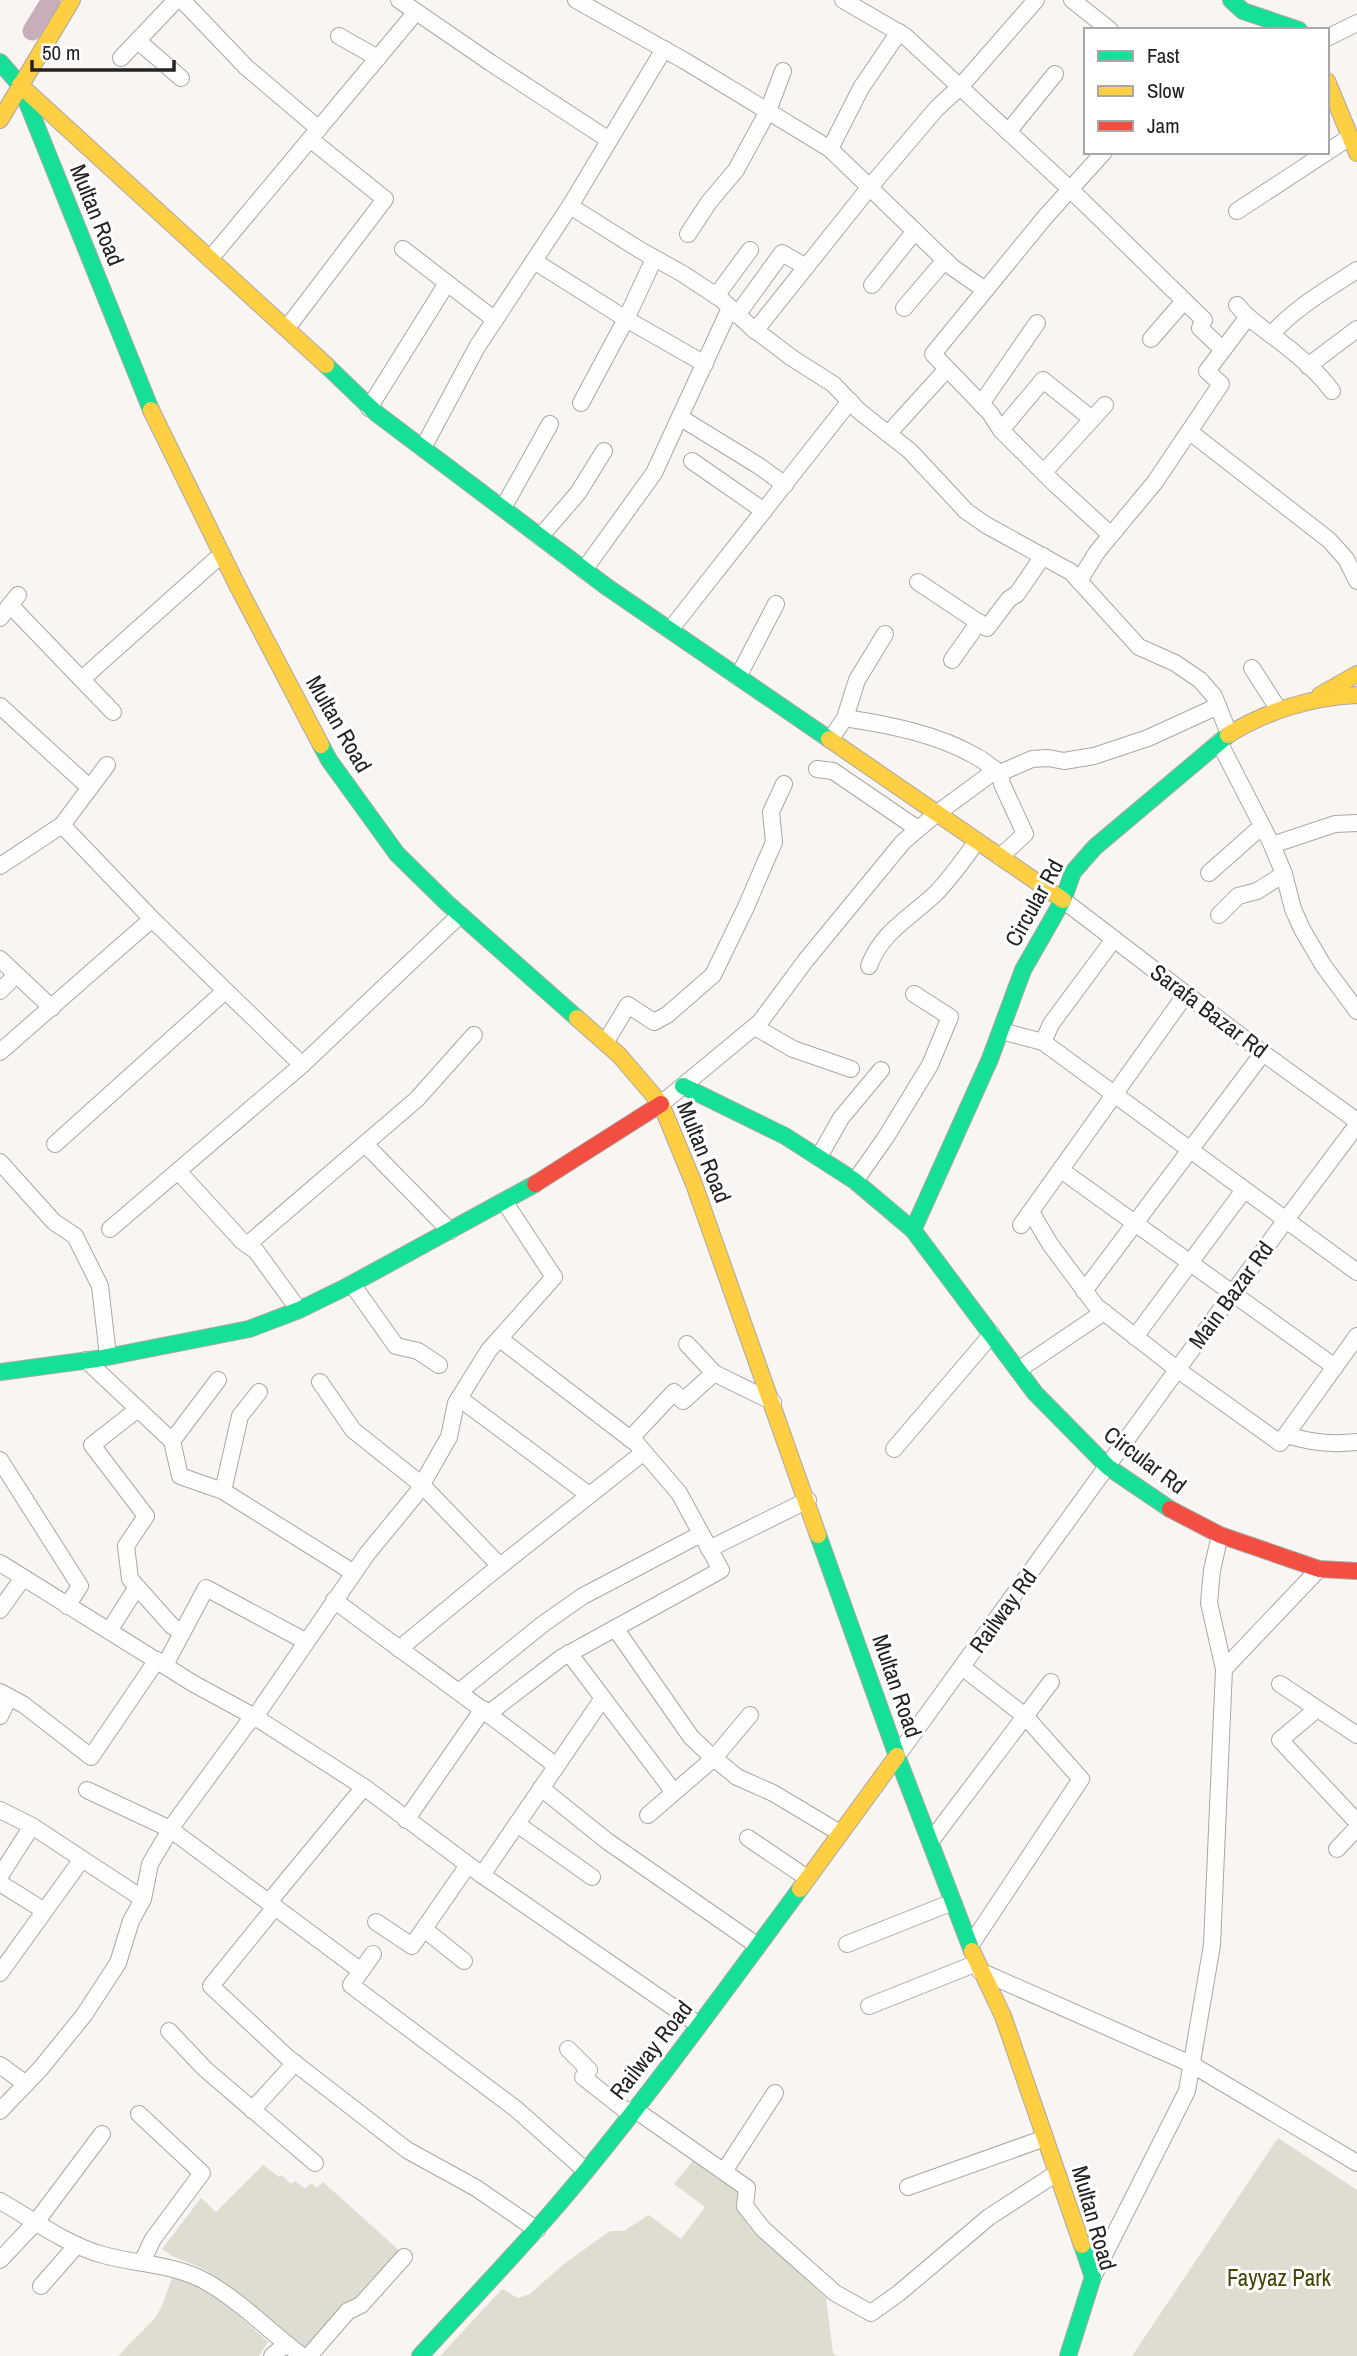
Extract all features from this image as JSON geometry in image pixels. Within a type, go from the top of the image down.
[{"type":"street","points":[[0,120],[72,0]]},
{"type":"street","points":[[121,58],[176,0]]},
{"type":"street","points":[[182,0],[314,134],[385,199],[287,328]]},
{"type":"street","points":[[399,0],[610,140]]},
{"type":"street","points":[[576,0],[664,49],[830,149],[945,260],[985,290]]},
{"type":"street","points":[[843,0],[899,32],[960,87],[1071,190],[1204,320],[1200,328],[1223,349]]},
{"type":"street","points":[[755,331],[869,188],[937,108],[960,87],[1036,0]]},
{"type":"street","points":[[1072,0],[1108,28]]},
{"type":"street","points":[[1230,0],[1243,11],[1293,28]]},
{"type":"street","points":[[210,259],[415,12]]},
{"type":"street","points":[[1329,37],[1357,23]]},
{"type":"street","points":[[830,149],[861,88],[899,32]]},
{"type":"street","points":[[340,36],[378,58]]},
{"type":"street","points":[[138,41],[181,78]]},
{"type":"street","points":[[423,449],[477,347],[570,206],[664,49]]},
{"type":"street","name":"Multan Road","points":[[0,62],[20,85],[156,421],[329,760],[397,853],[460,915],[619,1055],[662,1104],[773,1402],[897,1756],[978,1967],[1003,2017],[1093,2277],[1068,2356]]},
{"type":"street","points":[[688,233],[736,170],[768,111],[783,71]]},
{"type":"street","points":[[1007,132],[1055,74]]},
{"type":"street","points":[[20,85],[287,328],[369,408],[584,570],[1063,900]]},
{"type":"street","points":[[1329,86],[1357,153]]},
{"type":"street","points":[[1329,151],[1350,137]]},
{"type":"street","points":[[1102,154],[1046,216],[933,354],[990,413],[1001,430],[1111,535]]},
{"type":"street","points":[[1237,211],[1324,154]]},
{"type":"street","points":[[570,206],[716,296],[755,331],[833,384],[859,411],[910,451],[966,511],[986,525],[1072,572],[1139,646],[1175,663],[1200,680],[1214,696],[1224,738],[1284,874],[1293,909],[1302,929],[1323,965],[1357,1011]]},
{"type":"street","points":[[872,285],[915,231]]},
{"type":"street","points":[[403,248],[495,320]]},
{"type":"street","points":[[716,296],[750,250]]},
{"type":"street","points":[[584,570],[654,473],[705,364],[734,311],[782,253],[806,267]]},
{"type":"street","points":[[581,403],[626,319],[654,259]]},
{"type":"street","points":[[904,308],[945,260]]},
{"type":"street","points":[[534,261],[626,319],[705,364]]},
{"type":"street","points":[[1271,335],[1280,324],[1318,295],[1357,270]]},
{"type":"street","points":[[369,408],[447,283]]},
{"type":"street","points":[[1151,339],[1184,301]]},
{"type":"street","points":[[1237,305],[1247,318],[1308,366],[1332,391]]},
{"type":"street","points":[[1079,581],[1097,552],[1155,482],[1221,384],[1207,370],[1247,318]]},
{"type":"street","points":[[981,404],[1037,323]]},
{"type":"street","points":[[1308,366],[1357,329]]},
{"type":"street","points":[[888,434],[946,370]]},
{"type":"street","points":[[1001,430],[1043,380],[1092,419]]},
{"type":"street","points":[[670,630],[850,401]]},
{"type":"street","points":[[1044,472],[1105,404]]},
{"type":"street","points":[[681,418],[760,466],[785,485]]},
{"type":"street","points":[[503,508],[550,424]]},
{"type":"street","points":[[1190,432],[1329,540],[1352,554],[1357,581]]},
{"type":"street","points":[[540,537],[578,493],[604,451]]},
{"type":"street","points":[[692,461],[764,511]]},
{"type":"street","points":[[82,680],[222,554]]},
{"type":"street","points":[[918,582],[987,628],[1009,599],[1017,594],[1043,556]]},
{"type":"street","points":[[0,618],[14,600],[113,712]]},
{"type":"street","points":[[738,677],[776,604]]},
{"type":"street","points":[[952,660],[979,622]]},
{"type":"street","points":[[830,740],[845,718],[857,680],[885,634]]},
{"type":"street","points":[[1252,668],[1279,710]]},
{"type":"street","points":[[1305,703],[1357,674]]},
{"type":"street","name":"Circular Rd","points":[[913,1230],[972,1100],[1023,970],[1063,900],[1073,872],[1095,848],[1224,738],[1266,714],[1335,696],[1357,695]]},
{"type":"street","points":[[0,706],[90,788]]},
{"type":"street","points":[[0,1372],[86,1360],[249,1329],[299,1310],[450,1231],[554,1174],[662,1104],[755,1027],[894,853],[936,814],[998,772],[1032,759],[1064,761],[1094,756],[1148,738],[1218,706]]},
{"type":"street","points":[[845,718],[893,725],[977,757],[998,772],[1026,834],[1000,857]]},
{"type":"street","points":[[0,866],[62,825],[107,765]]},
{"type":"street","points":[[817,769],[833,771],[918,830]]},
{"type":"street","points":[[605,1043],[628,1005],[654,1022],[667,1015],[713,975],[774,842],[771,812],[784,784]]},
{"type":"street","points":[[1272,845],[1335,824],[1357,823]]},
{"type":"street","points":[[62,825],[152,919],[302,1065]]},
{"type":"street","points":[[1209,873],[1262,826]]},
{"type":"street","points":[[869,966],[875,949],[890,931],[913,915],[938,891],[977,841]]},
{"type":"street","points":[[1219,915],[1238,896],[1257,891],[1284,874]]},
{"type":"street","name":"Sarafa Bazar Rd","points":[[1063,900],[1357,1123]]},
{"type":"street","points":[[110,1229],[302,1065],[460,915]]},
{"type":"street","points":[[0,1052],[152,919]]},
{"type":"street","points":[[1043,1042],[1051,1024],[1114,939]]},
{"type":"street","points":[[0,959],[52,1008]]},
{"type":"street","points":[[0,991],[16,976]]},
{"type":"street","points":[[55,1144],[225,991]]},
{"type":"street","points":[[855,1181],[886,1137],[930,1065],[950,1017],[914,994]]},
{"type":"street","points":[[1021,1225],[1186,994]]},
{"type":"street","points":[[755,1027],[793,1049],[851,1069]]},
{"type":"street","points":[[1001,1031],[1043,1042],[1357,1272]]},
{"type":"street","points":[[247,1245],[417,1099],[474,1035]]},
{"type":"street","points":[[1084,1291],[1263,1053]]},
{"type":"street","points":[[819,1157],[841,1118],[881,1070]]},
{"type":"street","name":"Circular Rd","points":[[683,1086],[786,1136],[855,1181],[913,1230],[1035,1393],[1108,1467],[1148,1496],[1184,1518],[1220,1535],[1319,1569],[1357,1571]]},
{"type":"street","name":"Main Bazar Rd","points":[[1108,1467],[1357,1123]]},
{"type":"street","points":[[365,1144],[450,1231]]},
{"type":"street","points":[[0,1162],[54,1222],[75,1236],[100,1286],[108,1356]]},
{"type":"street","points":[[1061,1170],[1335,1367]]},
{"type":"street","points":[[178,1171],[247,1245],[256,1251],[299,1310]]},
{"type":"street","points":[[1135,1337],[1244,1190]]},
{"type":"street","points":[[0,2111],[84,2015],[118,1964],[131,1921],[143,1899],[150,1864],[170,1829],[247,1724],[255,1717],[334,1600],[422,1485],[449,1437],[459,1398],[489,1350],[554,1277],[504,1201]]},
{"type":"street","points":[[1031,1212],[1050,1244],[1096,1306],[1178,1370],[1280,1443],[1357,1336]]},
{"type":"street","points":[[352,1284],[396,1346],[418,1351],[439,1365]]},
{"type":"street","points":[[1018,1370],[1104,1312]]},
{"type":"street","points":[[894,1449],[992,1334]]},
{"type":"street","points":[[406,1820],[486,1711],[569,1653],[721,1570],[679,1493],[643,1452],[630,1439],[500,1339]]},
{"type":"street","points":[[687,1344],[713,1373],[773,1402]]},
{"type":"street","points":[[86,1360],[172,1441],[180,1476],[223,1491],[354,1573]]},
{"type":"street","points":[[630,1439],[674,1392],[683,1401],[713,1373]]},
{"type":"street","points":[[172,1441],[218,1380]]},
{"type":"street","points":[[320,1382],[353,1430],[422,1485],[500,1566]]},
{"type":"street","points":[[223,1491],[240,1416],[259,1392]]},
{"type":"street","points":[[459,1398],[589,1495]]},
{"type":"street","points":[[138,1409],[92,1445],[146,1516],[125,1546],[130,1579],[172,1626],[182,1632]]},
{"type":"street","points":[[1287,1435],[1307,1442],[1357,1442]]},
{"type":"street","points":[[399,1649],[643,1452]]},
{"type":"street","points":[[0,1460],[80,1586],[67,1606]]},
{"type":"street","name":"Railway Rd","points":[[897,1756],[1108,1467]]},
{"type":"street","points":[[709,1549],[808,1500]]},
{"type":"street","points":[[460,1692],[543,1624],[583,1596],[701,1534]]},
{"type":"street","points":[[1093,2277],[1187,2091],[1212,1945],[1224,1670],[1209,1602],[1212,1570],[1220,1535]]},
{"type":"street","points":[[0,1563],[109,1632],[255,1717],[364,1787],[482,1875],[699,2025]]},
{"type":"street","points":[[1224,1670],[1319,1569]]},
{"type":"street","points":[[0,1610],[23,1578]]},
{"type":"street","points":[[109,1632],[137,1587]]},
{"type":"street","points":[[0,1716],[5,1695],[24,1705],[91,1757],[182,1632],[206,1588],[305,1641]]},
{"type":"street","points":[[334,1600],[486,1711],[556,1766]]},
{"type":"street","points":[[615,1628],[691,1737],[714,1758],[737,1777],[773,1793],[840,1833]]},
{"type":"street","points":[[569,1653],[673,1791]]},
{"type":"street","points":[[962,1667],[1025,1716],[1081,1779],[970,1946]]},
{"type":"street","points":[[930,1842],[1051,1682]]},
{"type":"street","points":[[1280,1684],[1357,1735]]},
{"type":"street","points":[[482,1875],[603,1698]]},
{"type":"street","points":[[1317,1709],[1280,1740],[1355,1833],[1337,1849]]},
{"type":"street","points":[[648,1815],[714,1758],[750,1715]]},
{"type":"street","name":"Railway Road","points":[[420,2356],[537,2230],[586,2171],[699,2025],[897,1756]]},
{"type":"street","points":[[364,1787],[211,1986],[295,2063],[407,2150],[476,2188],[537,2230]]},
{"type":"street","points":[[541,1788],[607,1841],[758,1946]]},
{"type":"street","points":[[87,1790],[170,1829],[361,1971]]},
{"type":"street","points":[[0,1810],[32,1826],[143,1899]]},
{"type":"street","points":[[517,1824],[592,1877]]},
{"type":"street","points":[[0,1876],[32,1826]]},
{"type":"street","points":[[748,1838],[807,1878]]},
{"type":"street","points":[[0,1973],[82,1859]]},
{"type":"street","points":[[376,1922],[412,1946],[468,1865]]},
{"type":"street","points":[[0,1883],[43,1910]]},
{"type":"street","points":[[848,1944],[953,1902]]},
{"type":"street","points":[[424,1929],[464,1961]]},
{"type":"street","points":[[373,1954],[351,1985],[516,2109],[586,2171]]},
{"type":"street","points":[[869,2006],[978,1967],[1191,2064],[1357,2163]]},
{"type":"street","points":[[169,2031],[205,2069],[315,2163]]},
{"type":"street","points":[[568,2049],[589,2070],[583,2077],[632,2112],[725,2170],[747,2188],[745,2206],[763,2229],[835,2293],[871,2313],[899,2294],[989,2217],[1057,2173]]},
{"type":"street","points":[[252,2110],[295,2063]]},
{"type":"street","points":[[0,2065],[26,2084]]},
{"type":"street","points":[[725,2170],[775,2093]]},
{"type":"street","points":[[139,2113],[202,2173],[153,2239],[142,2262]]},
{"type":"street","points":[[0,2260],[36,2222],[102,2134]]},
{"type":"street","points":[[908,2187],[1045,2138]]},
{"type":"street","points":[[0,2201],[77,2245],[101,2254],[175,2269],[198,2278],[219,2290],[302,2356]]},
{"type":"street","points":[[41,2286],[77,2245]]},
{"type":"street","points":[[309,2356],[348,2311],[361,2305],[404,2257]]},
{"type":"street","points":[[272,2356],[286,2344]]},
{"type":"green space","name":"Fayyaz Park","points":[[1278,2138],[1357,2190],[1357,2356],[1132,2356]]},
{"type":"green space","points":[[695,2158],[737,2188],[739,2210],[826,2298],[833,2353],[837,2356],[440,2356],[502,2289],[518,2298],[530,2294],[564,2264],[610,2231],[624,2231],[649,2215],[681,2239],[705,2207],[674,2184]]},
{"type":"green space","points":[[263,2165],[279,2177],[282,2175],[291,2184],[295,2181],[305,2189],[311,2183],[317,2188],[323,2182],[400,2251],[353,2303],[346,2304],[305,2347],[206,2270],[162,2249],[201,2198],[216,2212]]},
{"type":"green space","points":[[172,2278],[192,2280],[221,2299],[268,2342],[259,2356],[118,2356],[155,2318]]},
{"type":"waterway","points":[[32,31],[51,0]]},
{"type":"traffic: fast","points":[[1231,0],[1243,11],[1293,28]]},
{"type":"traffic: fast","points":[[0,62],[20,85],[151,410]]},
{"type":"traffic: fast","points":[[326,365],[376,413],[607,587],[829,739]]},
{"type":"traffic: fast","points":[[913,1230],[990,1059],[1023,970],[1063,900],[1073,872],[1095,847],[1228,735]]},
{"type":"traffic: fast","points":[[321,745],[397,854],[447,903],[577,1018]]},
{"type":"traffic: fast","points":[[683,1086],[785,1136],[855,1181],[913,1230],[1035,1393],[1108,1467],[1170,1509]]},
{"type":"traffic: fast","points":[[0,1372],[97,1359],[249,1329],[299,1310],[346,1287],[535,1184]]},
{"type":"traffic: fast","points":[[818,1535],[897,1756],[972,1951]]},
{"type":"traffic: fast","points":[[420,2356],[567,2194],[686,2043],[800,1889]]},
{"type":"traffic: fast","points":[[1068,2356],[1093,2277],[1082,2245]]},
{"type":"traffic: slow","points":[[0,120],[72,0]]},
{"type":"traffic: slow","points":[[20,85],[326,365]]},
{"type":"traffic: slow","points":[[1329,86],[1357,153]]},
{"type":"traffic: slow","points":[[151,410],[236,583],[321,745]]},
{"type":"traffic: slow","points":[[1320,695],[1357,674]]},
{"type":"traffic: slow","points":[[1228,735],[1274,712],[1306,702],[1357,695]]},
{"type":"traffic: slow","points":[[829,739],[1063,900]]},
{"type":"traffic: slow","points":[[577,1018],[619,1055],[661,1104],[694,1184],[818,1535]]},
{"type":"traffic: slow","points":[[800,1889],[897,1756]]},
{"type":"traffic: slow","points":[[972,1951],[1003,2016],[1082,2245]]},
{"type":"traffic: jam","points":[[535,1184],[661,1104]]},
{"type":"traffic: jam","points":[[1170,1509],[1220,1535],[1319,1569],[1357,1571]]}]
